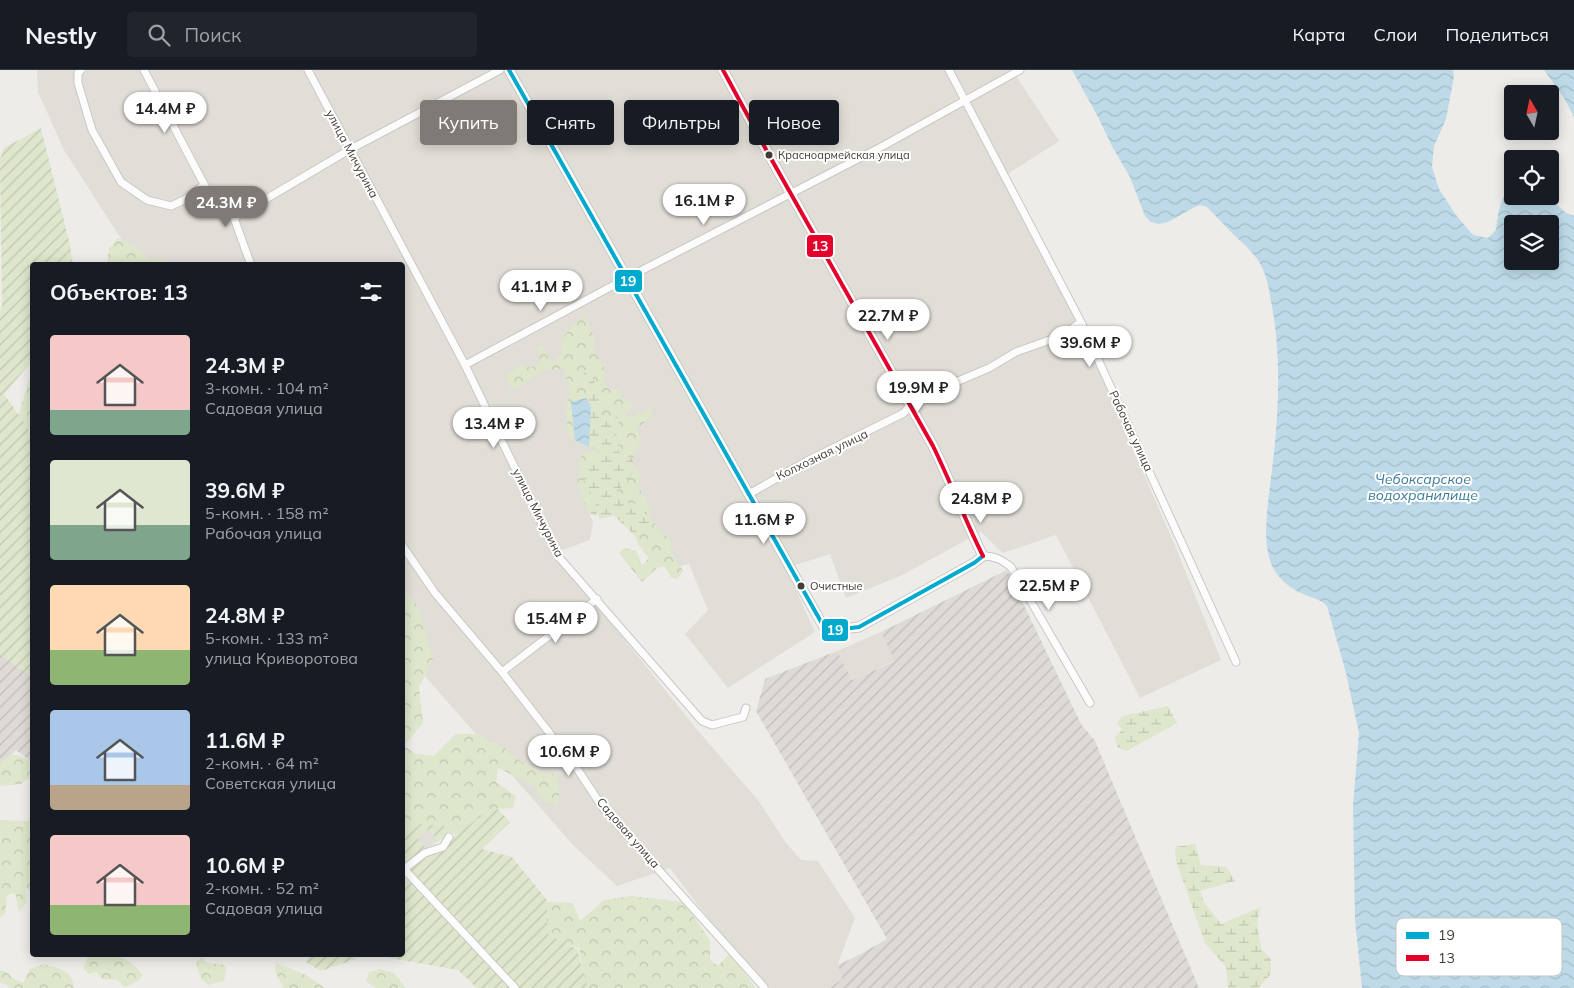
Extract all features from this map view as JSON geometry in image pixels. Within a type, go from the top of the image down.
[{"type":"street","points":[[81,70],[78,74],[78,83],[92,130],[121,182],[147,200],[171,206],[184,200],[204,185]]},
{"type":"street","points":[[144,70],[204,185],[234,218],[249,262]]},
{"type":"street","name":"улица Мичурина","points":[[308,70],[465,365],[557,555],[702,722],[712,725],[743,717],[746,708]]},
{"type":"street","points":[[234,218],[350,150],[500,70]]},
{"type":"street","points":[[509,70],[824,627],[835,630],[859,626],[974,563],[983,556],[992,556],[1011,567],[1090,703]]},
{"type":"street","points":[[724,70],[791,194],[910,405],[952,484],[983,556]]},
{"type":"street","name":"Рабочая улица","points":[[949,70],[1081,322],[1236,662]]},
{"type":"street","points":[[465,365],[881,147],[1020,70]]},
{"type":"street","name":"Колхозная улица","points":[[749,494],[800,465],[904,413],[910,405],[937,390],[989,368],[1016,352],[1061,336],[1081,322]]},
{"type":"street","name":"Садовая улица","points":[[405,549],[435,593],[502,672],[576,767],[603,808],[764,987]]},
{"type":"street","points":[[502,672],[597,599]]},
{"type":"street","points":[[405,869],[425,853],[442,847],[449,837]]},
{"type":"street","points":[[405,873],[515,988]]},
{"type":"shaded area","points":[[37,70],[1012,70],[1059,141],[1003,177],[1077,321],[1173,541],[1221,660],[1140,698],[1056,535],[1003,553],[981,532],[902,575],[846,598],[830,554],[786,568],[815,632],[728,688],[685,634],[708,610],[689,564],[680,566],[683,571],[677,579],[671,577],[665,567],[658,567],[642,582],[619,553],[624,548],[636,551],[642,566],[649,558],[639,545],[634,533],[614,515],[600,519],[598,512],[595,516],[589,513],[593,522],[590,540],[562,550],[561,565],[602,612],[699,732],[758,800],[786,843],[801,860],[818,861],[855,918],[838,963],[842,979],[829,988],[761,988],[670,868],[617,886],[573,845],[405,653],[405,262],[136,262],[64,150],[38,92]]},
{"type":"shaded area","points":[[1007,570],[1081,724],[1095,741],[1199,988],[829,988],[842,979],[838,964],[859,955],[887,939],[756,711],[765,679],[837,651],[852,680],[895,661],[881,632]]},
{"type":"shaded area","points":[[881,632],[896,660],[852,680],[837,651]]},
{"type":"shaded area","points":[[0,654],[30,676],[30,760],[16,750],[0,766]]},
{"type":"shaded area","points":[[428,829],[437,839],[426,849],[417,838]]},
{"type":"green space","points":[[41,128],[73,262],[30,262],[30,363],[4,394],[30,431],[30,676],[0,654],[0,311],[2,305],[0,159],[4,148]]},
{"type":"green space","points":[[117,238],[135,245],[149,260],[167,260],[167,262],[107,262],[109,249]]},
{"type":"green space","points":[[585,317],[595,338],[594,351],[605,369],[604,381],[608,389],[620,390],[622,399],[632,403],[633,407],[625,413],[631,418],[647,409],[654,410],[650,418],[637,428],[641,440],[633,459],[620,454],[616,432],[619,424],[597,415],[602,394],[594,382],[592,372],[585,371],[586,398],[576,400],[572,421],[573,438],[568,434],[566,408],[570,394],[564,368],[541,372],[511,389],[506,375],[522,365],[532,367],[541,363],[537,347],[543,345],[551,361],[558,358],[562,354],[561,341],[574,323]]},
{"type":"green space","points":[[585,370],[592,372],[594,382],[603,394],[597,415],[609,419],[618,417],[619,424],[616,433],[619,454],[633,459],[633,469],[630,477],[617,490],[617,497],[625,503],[637,504],[646,515],[649,513],[652,522],[644,532],[635,536],[614,515],[600,519],[594,499],[583,478],[591,459],[596,459],[599,455],[598,449],[589,447],[591,406],[586,398],[587,393],[582,386]]},
{"type":"green space","points":[[30,377],[30,430],[18,416]]},
{"type":"green space","points":[[598,449],[599,455],[596,459],[591,459],[583,478],[594,499],[598,512],[595,516],[588,512],[577,484],[582,452]]},
{"type":"green space","points":[[634,466],[641,472],[638,488],[648,503],[649,513],[646,515],[637,504],[625,503],[617,497],[617,490],[631,476]]},
{"type":"green space","points":[[652,522],[660,528],[662,534],[670,538],[671,552],[683,571],[677,579],[671,577],[665,567],[658,567],[642,582],[619,553],[624,548],[636,551],[642,566],[649,558],[635,536],[644,532]]},
{"type":"green space","points":[[405,591],[418,606],[433,659],[419,687],[423,723],[405,745]]},
{"type":"green space","points":[[1168,706],[1177,723],[1127,751],[1117,747],[1115,737],[1122,730],[1117,722],[1123,716]]},
{"type":"green space","points":[[456,734],[477,734],[505,748],[523,763],[543,773],[557,775],[558,806],[543,800],[536,787],[498,768],[496,782],[516,796],[513,808],[490,809],[477,825],[459,835],[423,824],[409,841],[405,842],[405,747],[416,754],[434,756]]},
{"type":"green space","points":[[9,755],[17,755],[30,760],[30,780],[27,779],[21,784],[0,786],[0,764]]},
{"type":"green space","points":[[495,806],[510,822],[482,849],[512,857],[547,900],[547,934],[577,949],[588,988],[519,988],[409,869],[432,851],[444,849],[453,837]]},
{"type":"green space","points":[[30,817],[30,891],[25,887],[27,902],[19,912],[15,893],[7,895],[5,914],[0,917],[0,820],[28,821]]},
{"type":"green space","points":[[421,824],[452,827],[446,836],[405,865],[405,836]],"holes":[[[428,829],[437,839],[426,849],[417,838]]]},
{"type":"green space","points":[[1195,844],[1201,865],[1227,867],[1235,881],[1200,891],[1204,902],[1221,924],[1261,907],[1257,922],[1261,948],[1271,960],[1271,974],[1258,988],[1228,988],[1226,967],[1205,943],[1176,861],[1175,847]]},
{"type":"green space","points":[[408,877],[513,988],[477,988],[458,970],[389,957],[405,957],[405,878]]},
{"type":"green space","points":[[631,896],[684,902],[710,941],[710,960],[718,966],[730,953],[755,987],[534,988],[584,975],[579,948],[546,937],[547,902],[573,903],[580,921],[604,900]]},
{"type":"green space","points":[[88,957],[119,957],[131,963],[143,975],[136,982],[125,987],[117,980],[102,979],[97,972],[88,974],[83,967]]},
{"type":"green space","points":[[202,957],[207,963],[225,965],[224,981],[208,985],[201,979],[196,962]]},
{"type":"green space","points":[[310,957],[355,957],[356,959],[321,971],[306,962]]},
{"type":"green space","points":[[276,963],[306,975],[325,988],[284,988],[275,972]]},
{"type":"green space","points":[[44,964],[68,973],[74,988],[6,988],[11,986],[0,983],[0,970],[5,971],[14,979],[23,983],[30,969]]},
{"type":"green space","points":[[380,969],[394,973],[406,988],[376,988],[366,981],[369,972]]},
{"type":"water","name":"Чебоксарское водохранилище","points":[[1072,70],[1453,70],[1454,77],[1446,119],[1434,146],[1432,167],[1439,189],[1456,215],[1473,235],[1488,238],[1496,230],[1499,209],[1504,195],[1504,205],[1558,205],[1566,213],[1574,216],[1574,988],[1362,988],[1355,920],[1353,805],[1359,733],[1346,673],[1327,606],[1298,592],[1278,576],[1271,562],[1266,541],[1278,394],[1275,324],[1267,281],[1253,253],[1207,207],[1200,205],[1168,222],[1159,224],[1151,222],[1145,216],[1130,177]]},
{"type":"water","points":[[1544,70],[1574,70],[1574,117],[1559,91],[1559,85],[1555,85]]},
{"type":"water","points":[[586,398],[591,406],[589,447],[575,440],[571,402]]},
{"type":"transit line","name":"19","points":[[509,70],[824,627],[835,630],[859,627],[974,563],[983,556]]},
{"type":"transit line","name":"13","points":[[723,70],[933,446],[983,556]]},
{"type":"place","name":"Красноармейская улица","points":[[769,155]]},
{"type":"place","name":"Очистные","points":[[801,586]]}]
